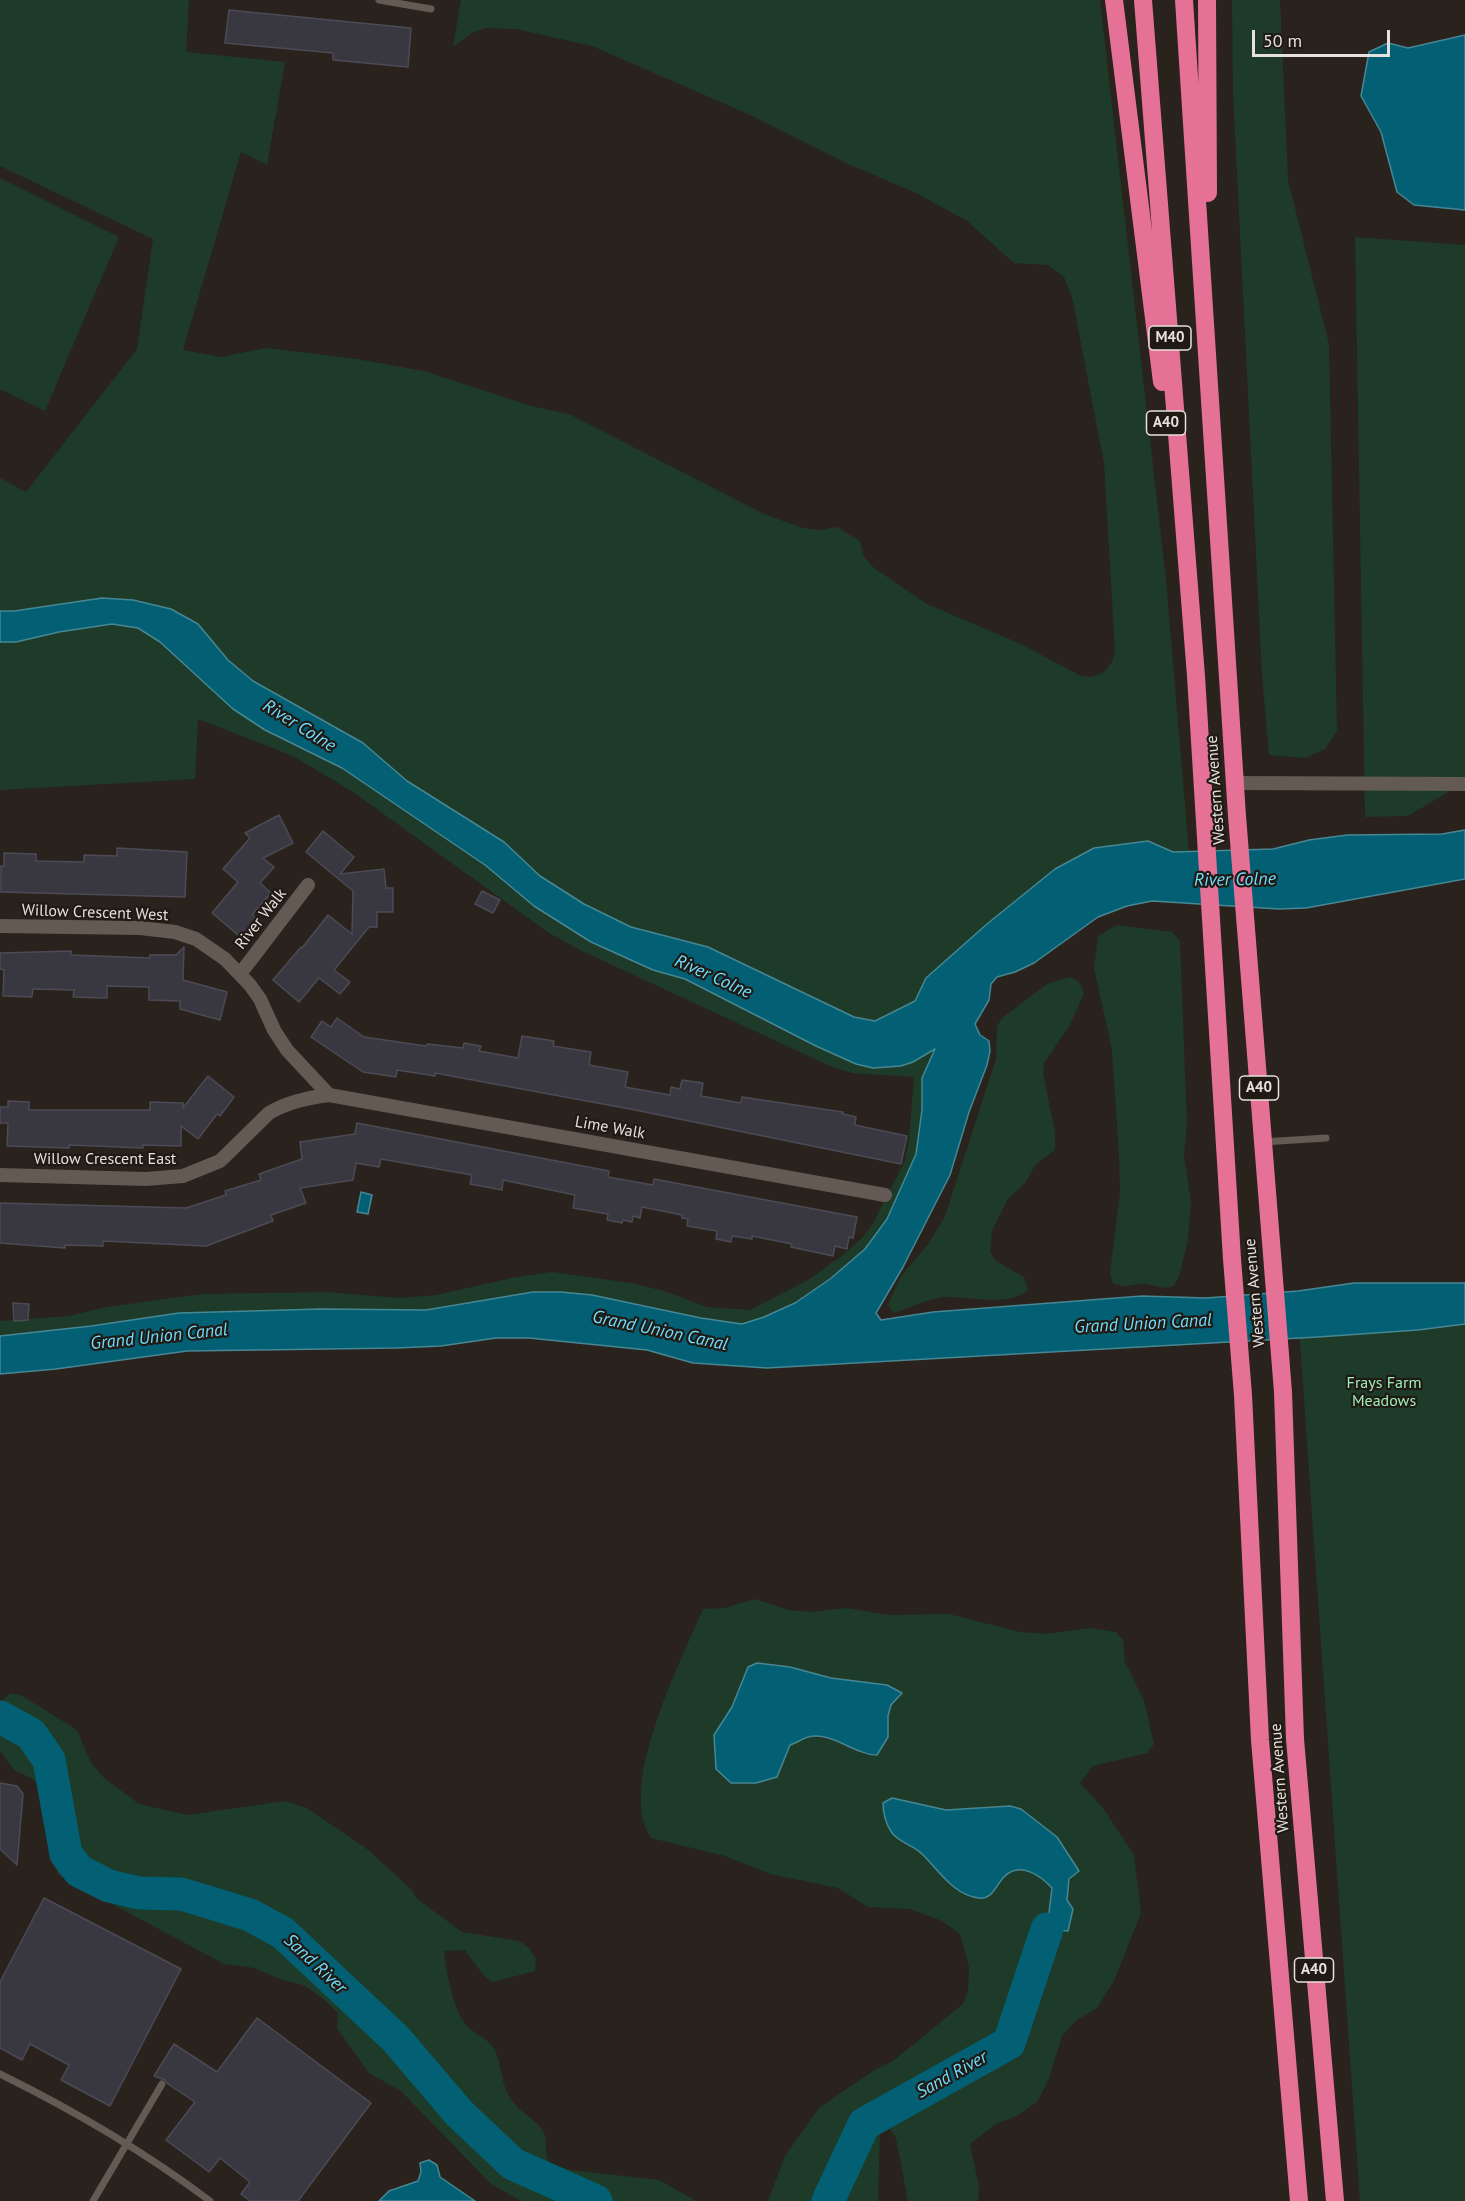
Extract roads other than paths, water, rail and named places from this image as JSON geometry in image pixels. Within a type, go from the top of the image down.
[{"type":"highway","name":"A40","points":[[1114,0],[1196,676]]},
{"type":"highway","name":"M40","points":[[1143,0],[1196,676]]},
{"type":"highway","name":"M40","points":[[1184,0],[1210,381]]},
{"type":"highway","points":[[1207,0],[1210,381]]},
{"type":"highway","name":"Western Avenue","points":[[1210,381],[1237,816],[1283,1392],[1296,1739],[1335,2201]]},
{"type":"highway","name":"Western Avenue","points":[[1196,676],[1232,1259],[1243,1395],[1260,1740],[1299,2201]]},
{"type":"street","points":[[1235,783],[1465,784]]},
{"type":"street","name":"River Walk","points":[[240,974],[308,885]]},
{"type":"street","name":"Willow Crescent West","points":[[0,926],[140,928],[175,932],[196,939],[209,947],[240,974],[260,999],[274,1030],[287,1050],[329,1095]]},
{"type":"street","name":"Willow Crescent East","points":[[0,1175],[146,1179],[183,1176],[220,1161],[277,1108],[307,1098],[329,1095]]},
{"type":"street","name":"Lime Walk","points":[[329,1095],[885,1195]]},
{"type":"lane","points":[[379,0],[431,9]]},
{"type":"lane","points":[[1263,1142],[1326,1138]]},
{"type":"lane","points":[[0,2074],[128,2144],[210,2201]]},
{"type":"lane","points":[[93,2201],[162,2084]]},
{"type":"water","points":[[1465,35],[1465,210],[1414,205],[1397,192],[1381,132],[1361,96],[1369,52],[1388,43],[1408,48]]},
{"type":"water","points":[[102,598],[133,600],[171,609],[198,624],[228,660],[253,681],[363,743],[407,781],[504,842],[540,876],[584,904],[631,927],[708,947],[854,1017],[875,1021],[915,1001],[926,978],[987,924],[1055,869],[1094,848],[1148,841],[1173,852],[1273,849],[1309,840],[1347,835],[1442,834],[1465,830],[1465,879],[1306,908],[1279,909],[1152,901],[1127,906],[1098,917],[1034,963],[997,977],[991,984],[989,1000],[975,1024],[980,1035],[989,1041],[990,1051],[987,1065],[969,1112],[950,1175],[903,1267],[876,1313],[881,1320],[933,1312],[1142,1296],[1206,1298],[1298,1291],[1354,1283],[1465,1283],[1465,1324],[1418,1330],[1318,1337],[767,1368],[693,1363],[647,1350],[529,1338],[496,1338],[441,1346],[397,1348],[187,1351],[56,1369],[0,1374],[0,1336],[179,1313],[321,1309],[426,1310],[533,1292],[561,1292],[592,1295],[701,1318],[742,1324],[764,1317],[795,1303],[830,1279],[865,1249],[887,1219],[916,1154],[922,1110],[922,1078],[935,1049],[901,1066],[873,1068],[856,1064],[685,979],[653,970],[591,942],[534,906],[485,865],[342,768],[265,730],[233,709],[160,642],[138,628],[112,624],[59,632],[16,642],[0,642],[0,611]]},
{"type":"water","points":[[361,1192],[372,1195],[368,1214],[357,1212]]},
{"type":"water","points":[[757,1663],[790,1667],[831,1678],[887,1685],[902,1693],[891,1705],[888,1716],[888,1737],[877,1755],[825,1737],[808,1737],[790,1745],[777,1777],[756,1783],[731,1783],[716,1769],[714,1735],[732,1707],[748,1667]]},
{"type":"water","points":[[892,1798],[946,1810],[1010,1806],[1021,1809],[1057,1837],[1079,1871],[1069,1879],[1067,1900],[1073,1909],[1068,1931],[1047,1929],[1052,1888],[1030,1872],[1017,1870],[1011,1872],[1002,1879],[988,1897],[984,1898],[970,1896],[954,1887],[922,1854],[892,1833],[885,1819],[883,1803]]},
{"type":"water","points":[[429,2160],[437,2165],[440,2177],[475,2201],[379,2201],[389,2191],[418,2181],[421,2172],[420,2163]]},
{"type":"waterway","name":"Sand River","points":[[0,1717],[31,1734],[49,1760],[66,1854],[79,1871],[109,1886],[139,1893],[181,1894],[208,1902],[250,1915],[283,1933],[396,2039],[459,2113],[513,2164],[596,2201]]},
{"type":"waterway","name":"Sand River","points":[[828,2201],[864,2124],[1009,2043],[1047,1929]]},
{"type":"water label","name":"River Colne","points":[[299,726]]},
{"type":"water label","name":"River Colne","points":[[1235,880]]},
{"type":"water label","name":"River Colne","points":[[713,977]]},
{"type":"water label","name":"Grand Union Canal","points":[[1143,1324]]},
{"type":"water label","name":"Grand Union Canal","points":[[660,1331]]},
{"type":"water label","name":"Grand Union Canal","points":[[159,1337]]},
{"type":"park label","name":"Frays Farm Meadows","points":[[1384,1392]]}]
